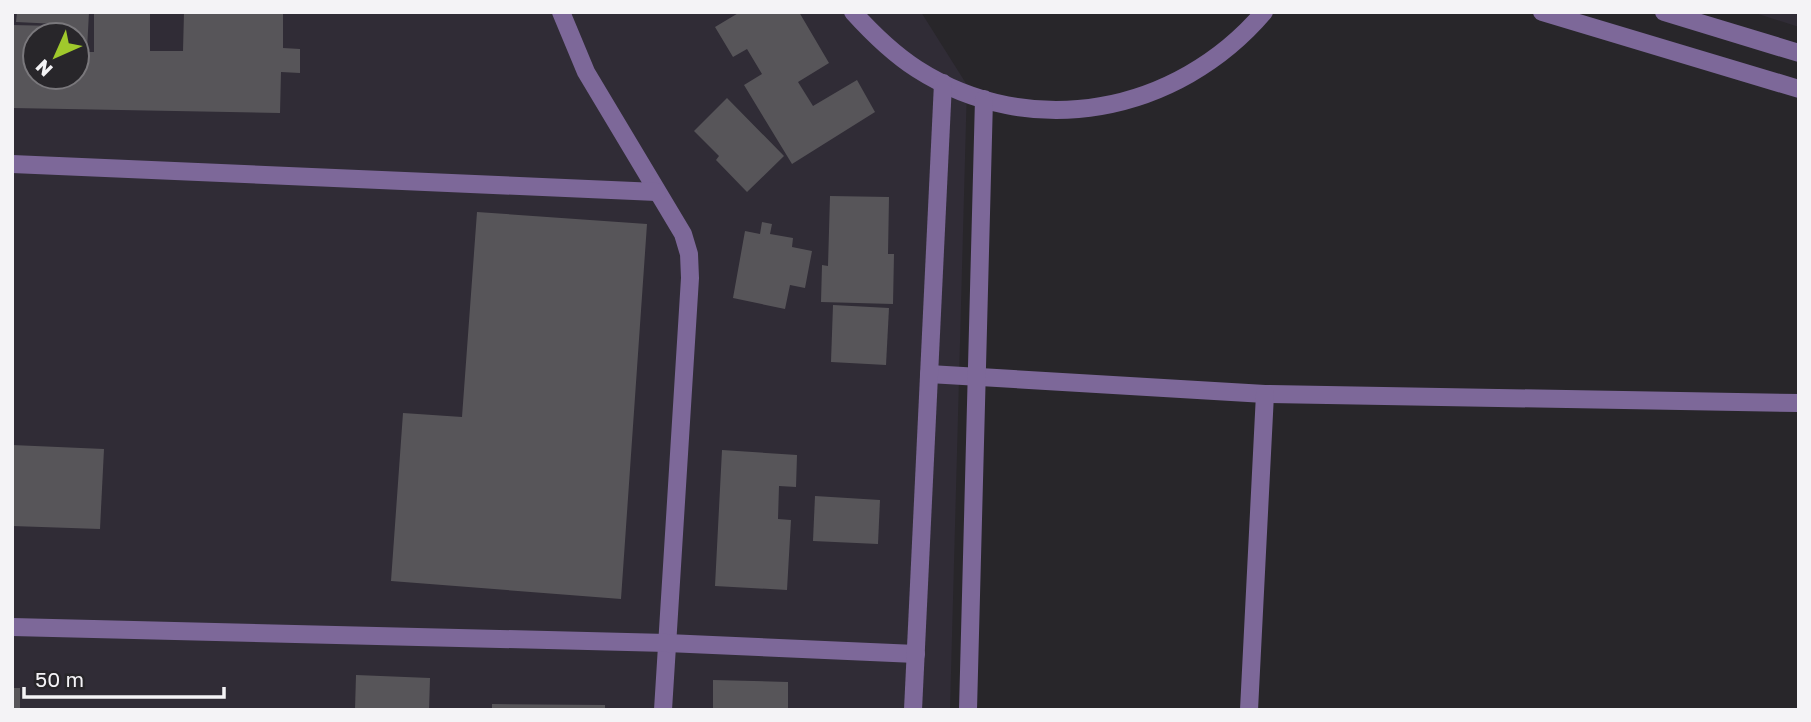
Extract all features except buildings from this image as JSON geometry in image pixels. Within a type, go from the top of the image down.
[{"type":"lane","points":[[561,12],[586,72],[683,234],[689,254],[690,278],[663,710]]},
{"type":"lane","points":[[853,12],[893,52],[943,83],[984,100],[1040,109],[1068,110],[1096,108],[1150,94],[1200,69],[1244,34],[1264,12]]},
{"type":"lane","points":[[1542,12],[1799,89]]},
{"type":"lane","points":[[1664,12],[1799,53]]},
{"type":"lane","points":[[913,710],[943,83]]},
{"type":"lane","points":[[968,710],[984,100]]},
{"type":"lane","points":[[12,164],[657,192]]},
{"type":"lane","points":[[929,374],[1265,394],[1799,403]]},
{"type":"lane","points":[[1249,710],[1265,394]]},
{"type":"lane","points":[[12,626],[667,643],[916,654]]},
{"type":"shaded area","points":[[12,12],[921,12],[967,85],[950,710],[12,710]]},
{"type":"shaded area","points":[[1752,12],[1799,12],[1799,27]]}]
